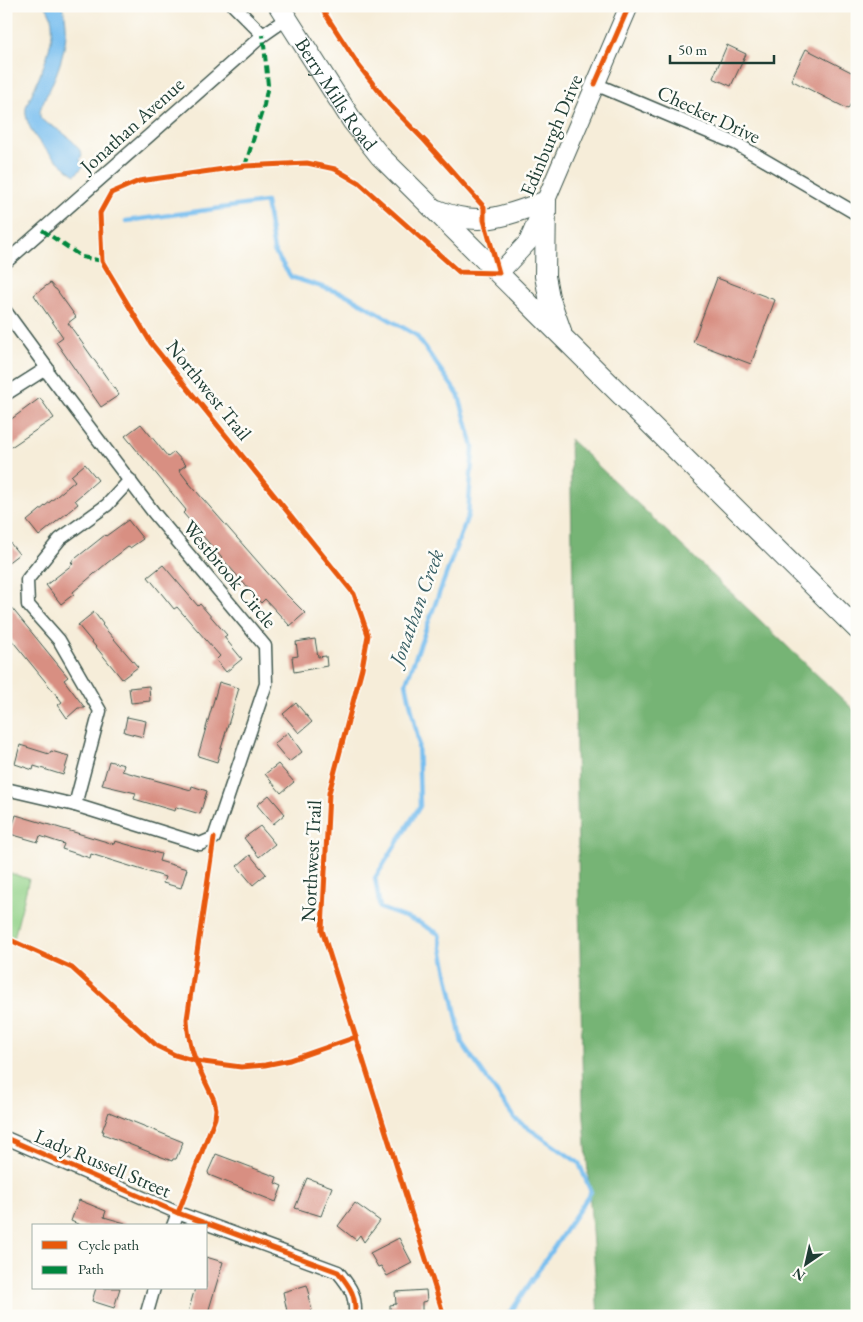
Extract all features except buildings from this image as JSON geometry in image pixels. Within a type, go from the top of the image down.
[{"type":"main road","name":"Berry Mills Road","points":[[282,13],[353,122],[380,156],[857,629]]},
{"type":"main road","points":[[431,207],[451,216],[484,220],[505,217],[546,201],[545,276],[562,336]]},
{"type":"street","points":[[234,6],[263,35]]},
{"type":"street","name":"Edinburgh Drive","points":[[499,273],[528,242],[629,6]]},
{"type":"street","name":"Jonathan Avenue","points":[[6,262],[263,35],[282,13]]},
{"type":"street","name":"Checker Drive","points":[[596,84],[737,144],[857,214]]},
{"type":"street","name":"Westbrook Circle","points":[[6,312],[47,368],[48,373],[154,513],[265,646],[266,684],[214,838],[200,844],[74,805],[6,789]]},
{"type":"street","points":[[6,394],[47,368]]},
{"type":"street","points":[[74,805],[100,711],[60,640],[28,605],[27,580],[60,539],[107,505],[130,480]]},
{"type":"street","name":"Lady Russell Street","points":[[7,1141],[178,1212],[338,1272],[352,1289],[356,1316]]},
{"type":"street","points":[[174,1224],[178,1212]]},
{"type":"street","points":[[146,1316],[153,1290]]},
{"type":"green space","points":[[570,439],[857,713],[857,1316],[598,1316],[583,1103]]},
{"type":"green space","points":[[6,872],[29,879],[13,942],[6,943]]},
{"type":"water","points":[[45,6],[62,6],[65,15],[66,35],[59,66],[51,88],[42,104],[40,116],[45,122],[69,138],[82,154],[80,160],[84,166],[75,175],[42,146],[26,117],[26,107],[42,70],[51,41],[51,16]]},
{"type":"waterway","name":"Jonathan Creek","points":[[126,221],[266,202],[274,251],[291,277],[347,295],[416,335],[459,396],[473,447],[468,515],[406,683],[418,739],[420,806],[375,878],[380,908],[418,922],[439,934],[462,1043],[515,1119],[579,1163],[591,1192],[508,1316]]},
{"type":"marked path","points":[[245,166],[264,105],[268,85],[263,35]]},
{"type":"marked path","points":[[42,230],[82,257],[102,261]]},
{"type":"cycle path","name":"Northwest Trail","points":[[320,6],[359,66],[389,104],[484,207],[484,220],[499,273],[459,272],[359,183],[335,169],[307,163],[245,166],[139,181],[111,193],[100,213],[102,261],[151,343],[354,594],[368,635],[362,668],[329,793],[322,930],[444,1316]]},
{"type":"cycle path","points":[[595,84],[629,6]]},
{"type":"cycle path","points":[[178,1213],[215,1118],[216,1109],[193,1051],[187,1019],[214,838]]},
{"type":"cycle path","points":[[6,938],[72,968],[157,1046],[175,1055],[196,1061],[241,1067],[265,1065],[290,1060],[356,1037]]},
{"type":"cycle path","points":[[6,1138],[178,1213],[208,1224]]},
{"type":"cycle path","points":[[208,1224],[338,1272],[352,1292],[355,1303],[355,1316]]}]
